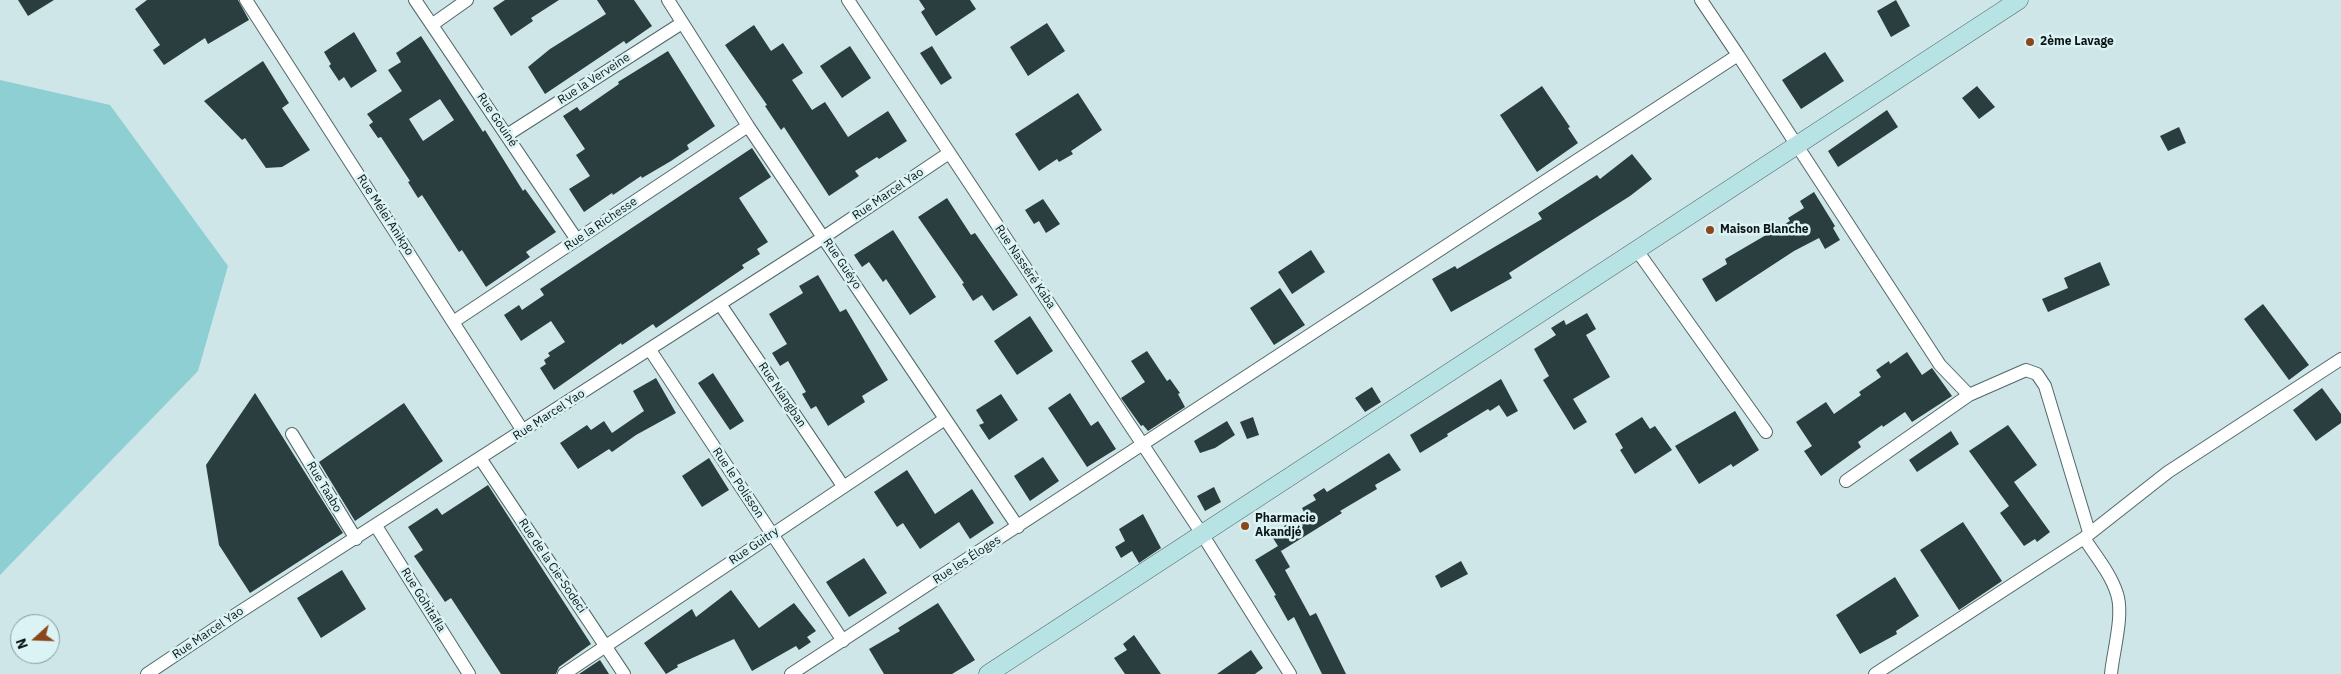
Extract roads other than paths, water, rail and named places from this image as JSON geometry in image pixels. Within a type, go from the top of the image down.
[{"type":"street","name":"Rue Mélei Anikpo","points":[[246,0],[523,431]]},
{"type":"street","name":"Rue Gouiné","points":[[415,0],[577,240]]},
{"type":"street","points":[[432,24],[467,0]]},
{"type":"street","name":"Rue Guéyo","points":[[668,0],[748,126],[1018,527]]},
{"type":"street","name":"Rue Nasséré Kaba","points":[[848,0],[1202,534],[1290,674]]},
{"type":"street","points":[[1701,0],[1940,365],[1969,395]]},
{"type":"street","points":[[988,674],[1797,144],[2008,3]]},
{"type":"street","name":"Rue la Verveine","points":[[507,135],[682,23]]},
{"type":"street","name":"Rue les Éloges","points":[[791,674],[1143,446],[1738,55]]},
{"type":"street","name":"Rue la Richesse","points":[[453,322],[748,126]]},
{"type":"street","name":"Rue Marcel Yao","points":[[147,674],[824,237],[949,153]]},
{"type":"street","points":[[1636,249],[1766,432]]},
{"type":"street","name":"Rue Niangban","points":[[720,304],[843,486]]},
{"type":"street","name":"Rue le Polisson","points":[[650,350],[843,641]]},
{"type":"street","points":[[1875,674],[2086,535],[2168,472],[2341,359]]},
{"type":"street","points":[[1846,481],[1969,395],[2026,370],[2037,374],[2045,386],[2086,535],[2118,595],[2119,612],[2111,674]]},
{"type":"street","name":"Rue Guitry","points":[[564,674],[945,418]]},
{"type":"street","name":"Rue Taabo","points":[[292,434],[356,539]]},
{"type":"street","name":"Rue de la Cie-Sodeci","points":[[480,458],[624,674]]},
{"type":"street","name":"Rue Gohitafla","points":[[376,526],[469,674]]},
{"type":"place","name":"2ème Lavage","points":[[2030,42]]},
{"type":"place","name":"Maison Blanche","points":[[1710,230]]},
{"type":"place","name":"Pharmacie Akandjé","points":[[1245,526]]}]
